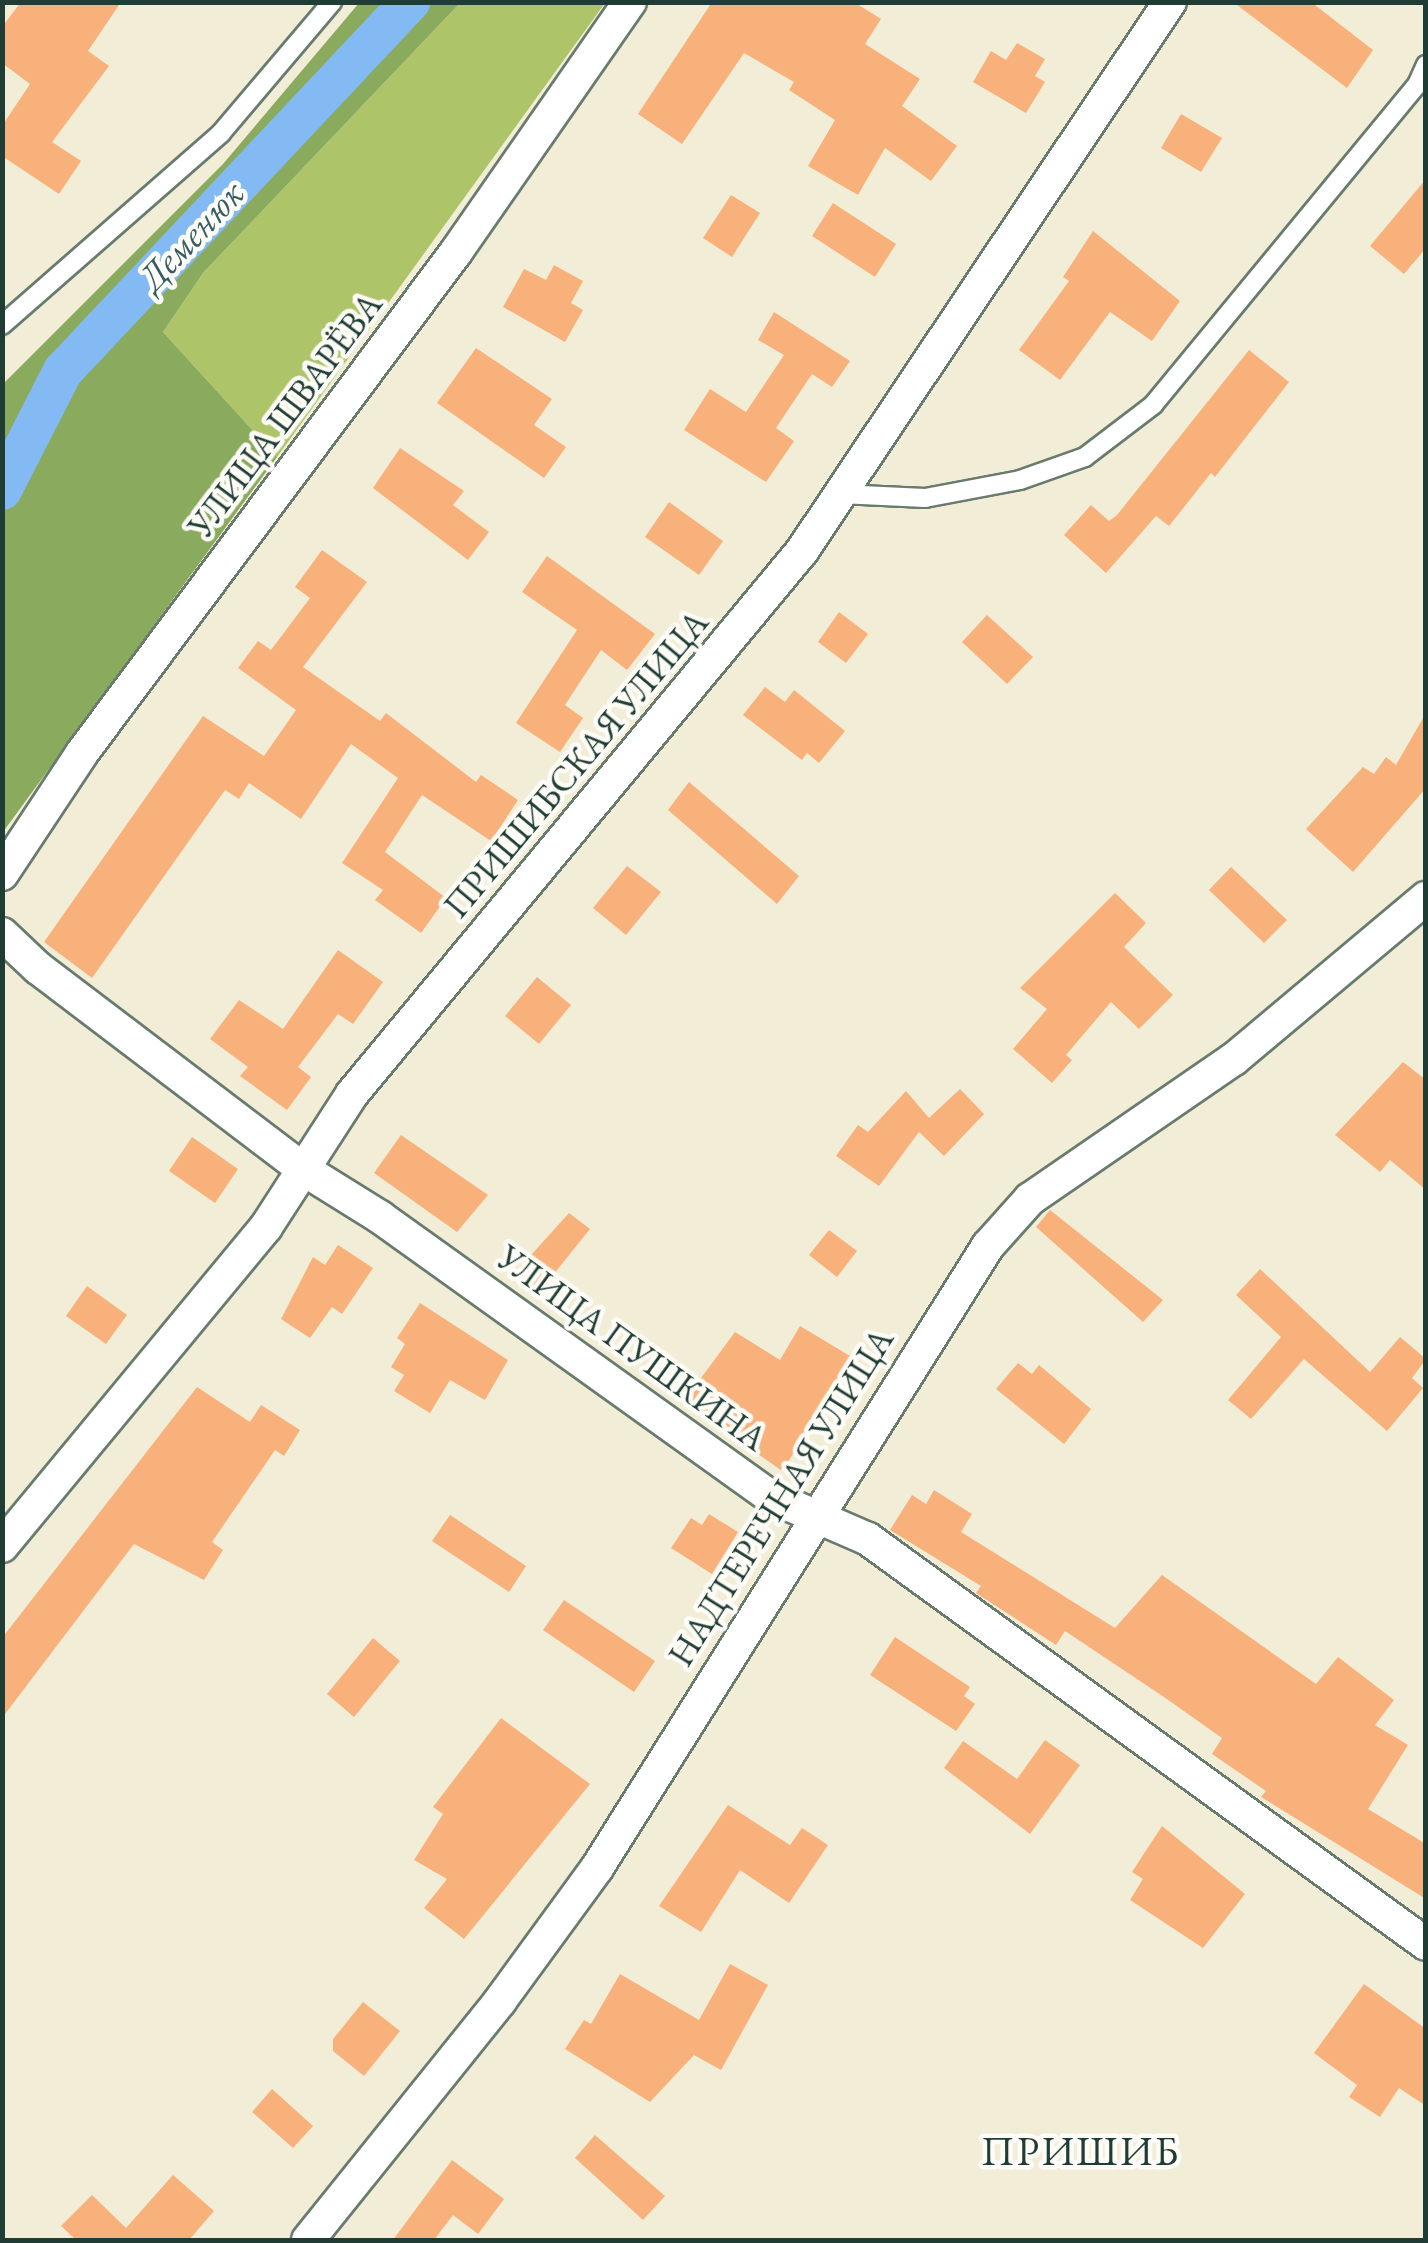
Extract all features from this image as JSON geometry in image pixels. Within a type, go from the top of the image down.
[{"type":"street","name":"УЛИЦА ШВАРЁВА","points":[[2,874],[82,752],[444,268],[630,2]]},
{"type":"street","name":"ПРИШИБСКАЯ УЛИЦА","points":[[2,1546],[266,1228],[352,1094],[652,739],[840,494],[1170,2]]},
{"type":"street","name":"НАДТЕРЕЧНАЯ УЛИЦА","points":[[308,2240],[500,2001],[596,1868],[951,1300],[1030,1199],[1234,1059],[1426,898]]},
{"type":"street","name":"УЛИЦА ПУШКИНА","points":[[2,934],[38,968],[302,1169],[380,1217],[769,1496],[868,1539],[1426,1944]]},
{"type":"lane","points":[[2,325],[222,133],[332,2]]},
{"type":"lane","points":[[840,494],[925,498],[1020,480],[1085,457],[1153,405],[1418,85],[1426,65]]},
{"type":"green space","points":[[359,3],[460,3],[203,273],[163,332],[277,457],[3,832],[3,384],[223,164]]},
{"type":"green space","points":[[460,3],[605,3],[277,457],[163,332],[203,273]]},
{"type":"building","points":[[21,2],[121,2],[88,51],[109,66],[52,142],[81,161],[59,194],[2,156],[2,126],[30,84],[2,63],[2,27]]},
{"type":"building","points":[[712,2],[854,2],[881,19],[865,44],[920,79],[902,106],[957,146],[931,181],[885,148],[858,195],[808,166],[835,120],[789,90],[794,82],[744,53],[682,144],[638,114]]},
{"type":"building","points":[[1233,2],[1311,2],[1373,50],[1347,88]]},
{"type":"building","points":[[1017,43],[1045,59],[1035,76],[1045,82],[1026,113],[973,82],[991,51],[1006,60]]},
{"type":"building","points":[[1181,114],[1222,138],[1201,172],[1161,148]]},
{"type":"building","points":[[1426,179],[1426,248],[1404,274],[1370,246]]},
{"type":"building","points":[[731,195],[760,213],[732,257],[703,238]]},
{"type":"building","points":[[833,203],[896,244],[875,277],[812,236]]},
{"type":"building","points":[[1093,231],[1180,301],[1152,341],[1110,312],[1060,380],[1019,350],[1069,281],[1063,277]]},
{"type":"building","points":[[554,265],[583,281],[571,303],[583,310],[565,342],[503,307],[524,269],[546,280]]},
{"type":"building","points":[[774,312],[850,361],[832,387],[812,374],[776,428],[794,441],[766,482],[684,430],[710,389],[746,412],[784,355],[758,340]]},
{"type":"building","points":[[476,348],[552,399],[534,425],[566,447],[544,478],[437,403]]},
{"type":"building","points":[[1249,350],[1289,382],[1215,477],[1211,473],[1169,526],[1156,516],[1106,573],[1064,535],[1091,505],[1109,521],[1117,515]]},
{"type":"building","points":[[400,448],[464,491],[453,505],[489,532],[468,560],[373,488]]},
{"type":"building","points":[[669,502],[723,541],[699,575],[645,537]]},
{"type":"building","points":[[322,550],[367,582],[303,667],[380,721],[386,713],[476,782],[481,775],[518,800],[491,841],[422,795],[385,852],[446,898],[421,933],[375,900],[383,890],[342,863],[398,778],[351,744],[301,819],[249,783],[239,799],[225,790],[92,978],[44,942],[203,716],[264,756],[296,710],[238,668],[258,641],[271,650],[310,598],[295,587]]},
{"type":"building","points":[[547,556],[655,634],[627,670],[601,650],[565,705],[583,718],[560,752],[516,723],[577,630],[522,592]]},
{"type":"building","points":[[839,612],[868,634],[846,663],[818,642]]},
{"type":"building","points":[[987,615],[1033,657],[1007,684],[962,642]]},
{"type":"building","points":[[765,687],[785,702],[794,690],[845,731],[819,763],[807,753],[802,760],[743,715]]},
{"type":"building","points":[[1426,713],[1426,788],[1353,872],[1306,829],[1363,767],[1374,774],[1386,757],[1396,765]]},
{"type":"building","points":[[689,782],[799,876],[777,904],[668,810]]},
{"type":"building","points":[[627,866],[661,892],[626,935],[593,908]]},
{"type":"building","points":[[1231,867],[1287,920],[1264,943],[1209,890]]},
{"type":"building","points":[[1115,893],[1146,923],[1124,947],[1173,995],[1139,1029],[1111,1002],[1066,1055],[1072,1060],[1052,1083],[1013,1049],[1047,1009],[1020,988]]},
{"type":"building","points":[[338,950],[383,982],[353,1024],[338,1014],[298,1067],[311,1077],[287,1110],[240,1076],[248,1067],[210,1039],[239,1000],[283,1029]]},
{"type":"building","points":[[537,977],[571,1005],[539,1044],[505,1016]]},
{"type":"building","points":[[1403,1062],[1426,1080],[1426,1190],[1390,1160],[1380,1172],[1335,1135]]},
{"type":"building","points":[[960,1089],[984,1114],[944,1156],[919,1132],[879,1186],[836,1156],[858,1125],[868,1132],[906,1091],[929,1118]]},
{"type":"building","points":[[401,1135],[488,1195],[457,1232],[374,1173]]},
{"type":"building","points":[[192,1137],[238,1169],[215,1203],[169,1171]]},
{"type":"building","points":[[1050,1210],[1163,1300],[1143,1322],[1036,1227]]},
{"type":"building","points":[[569,1213],[590,1229],[537,1295],[513,1275]]},
{"type":"building","points":[[829,1230],[857,1251],[837,1277],[809,1255]]},
{"type":"building","points":[[338,1245],[373,1268],[342,1314],[332,1307],[310,1338],[281,1319],[313,1257],[325,1265]]},
{"type":"building","points":[[1260,1269],[1370,1372],[1400,1337],[1426,1359],[1412,1378],[1423,1388],[1387,1431],[1304,1359],[1251,1419],[1228,1400],[1281,1337],[1236,1295]]},
{"type":"building","points":[[87,1286],[127,1315],[106,1344],[66,1316]]},
{"type":"building","points":[[420,1303],[508,1360],[485,1400],[450,1380],[430,1413],[394,1391],[404,1375],[391,1367],[405,1344],[397,1338]]},
{"type":"building","points":[[800,1326],[855,1359],[782,1471],[684,1401],[735,1332],[780,1360]]},
{"type":"building","points":[[1018,1363],[1032,1374],[1039,1365],[1091,1409],[1064,1444],[996,1389]]},
{"type":"building","points":[[197,1387],[250,1422],[261,1405],[300,1430],[284,1456],[275,1450],[212,1542],[223,1550],[204,1580],[134,1544],[2,1718],[2,1638]]},
{"type":"building","points":[[934,1490],[972,1514],[961,1532],[1115,1628],[1162,1575],[1316,1684],[1338,1657],[1394,1700],[1375,1725],[1408,1745],[1368,1809],[1426,1844],[1426,1899],[1261,1797],[1266,1791],[1212,1754],[1222,1738],[1164,1697],[1065,1631],[1056,1645],[976,1593],[981,1586],[890,1530],[912,1495],[926,1504]]},
{"type":"building","points":[[709,1514],[738,1532],[712,1574],[671,1548],[691,1518],[702,1525]]},
{"type":"building","points":[[450,1515],[526,1566],[509,1592],[432,1541]]},
{"type":"building","points":[[564,1600],[655,1661],[634,1692],[543,1630]]},
{"type":"building","points":[[895,1637],[970,1687],[964,1696],[975,1704],[956,1731],[870,1675]]},
{"type":"building","points":[[373,1638],[400,1661],[354,1717],[327,1694]]},
{"type":"building","points":[[501,1718],[590,1784],[464,1939],[424,1908],[447,1879],[414,1860],[443,1814],[433,1807]]},
{"type":"building","points":[[1045,1740],[1080,1765],[1030,1834],[944,1768],[963,1741],[1017,1779]]},
{"type":"building","points":[[728,1805],[790,1845],[802,1828],[828,1845],[789,1903],[740,1870],[701,1932],[659,1906]]},
{"type":"building","points":[[1162,1826],[1245,1894],[1203,1948],[1130,1900],[1143,1879],[1132,1872]]},
{"type":"building","points":[[730,1964],[768,1985],[721,2070],[694,2055],[650,2102],[565,2049],[584,2020],[591,2024],[620,1974],[699,2020]]},
{"type":"building","points":[[1364,1984],[1426,2029],[1426,2106],[1399,2088],[1380,2117],[1349,2097],[1357,2085],[1314,2053]]},
{"type":"building","points":[[363,2002],[400,2031],[364,2076],[333,2051],[333,2039]]},
{"type":"building","points":[[272,2089],[313,2126],[293,2148],[252,2112]]},
{"type":"building","points":[[595,2135],[665,2196],[643,2220],[575,2158]]},
{"type":"building","points":[[452,2160],[504,2199],[478,2234],[453,2215],[434,2240],[393,2240]]},
{"type":"building","points":[[173,2175],[214,2211],[189,2240],[76,2240],[61,2226],[92,2195],[126,2228]]},
{"type":"waterway","name":"Деменюк","points":[[2,490],[63,371],[410,2]]},
{"type":"district","name":"ПРИШИБ","points":[[1081,2151]]}]
